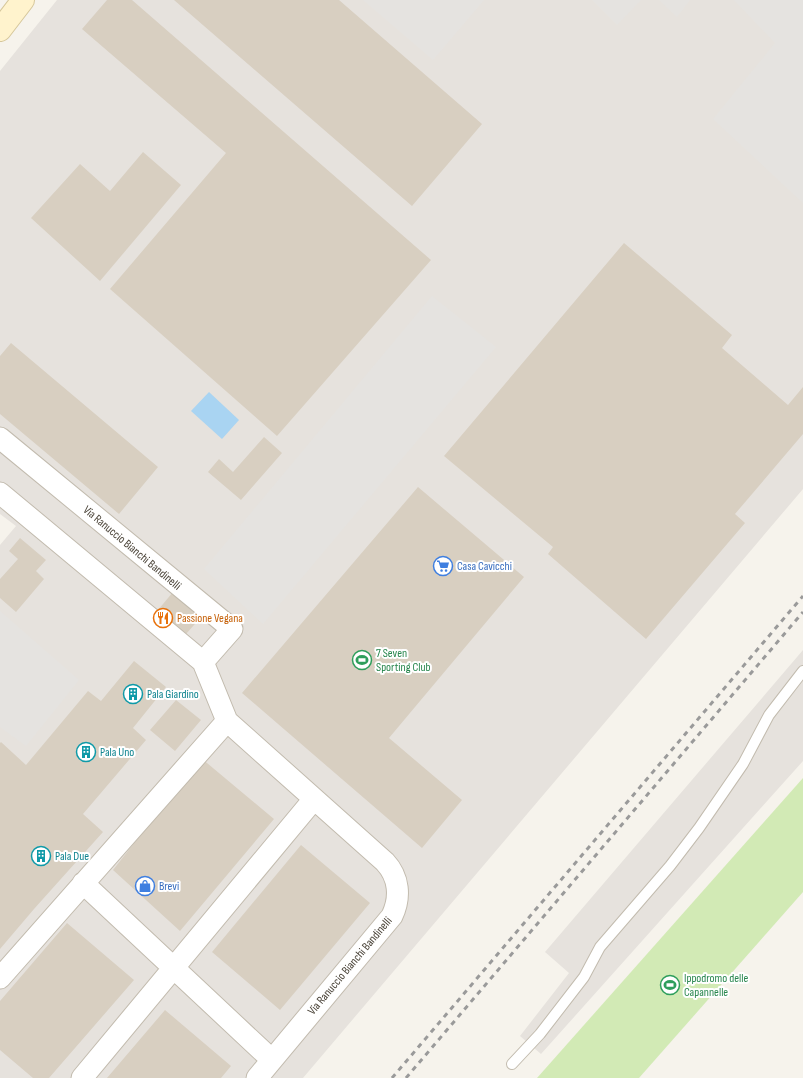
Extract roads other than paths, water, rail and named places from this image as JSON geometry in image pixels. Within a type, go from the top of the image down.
[{"type":"street","points":[[0,30],[23,0]]},
{"type":"street","name":"Via Ranuccio Bianchi Bandinelli","points":[[0,438],[232,629],[203,662]]},
{"type":"street","name":"Via Ranuccio Bianchi Bandinelli","points":[[0,493],[203,662],[227,721],[390,867],[396,878],[398,898],[395,911],[389,920],[257,1078]]},
{"type":"street","points":[[0,978],[227,721]]},
{"type":"street","points":[[82,1078],[314,799]]},
{"type":"street","points":[[84,883],[272,1060]]},
{"type":"lane","points":[[512,1064],[540,1034],[584,977],[600,947],[670,866],[699,828],[737,774],[775,706],[803,671]]},
{"type":"water","points":[[209,392],[239,420],[222,439],[191,411]]},
{"type":"railway","points":[[392,1078],[803,596]]},
{"type":"railway","points":[[406,1078],[803,612]]},
{"type":"place","name":"Casa Cavicchi","points":[[443,566]]},
{"type":"place","name":"Passione Vegana","points":[[163,618]]},
{"type":"place","name":"7 Seven Sporting Club","points":[[362,660]]},
{"type":"place","name":"Pala Giardino","points":[[133,694]]},
{"type":"place","name":"Pala Uno","points":[[86,752]]},
{"type":"place","name":"Pala Due","points":[[41,856]]},
{"type":"place","name":"Brevi","points":[[145,886]]},
{"type":"place","name":"Ippodromo delle Capannelle","points":[[670,985]]}]
